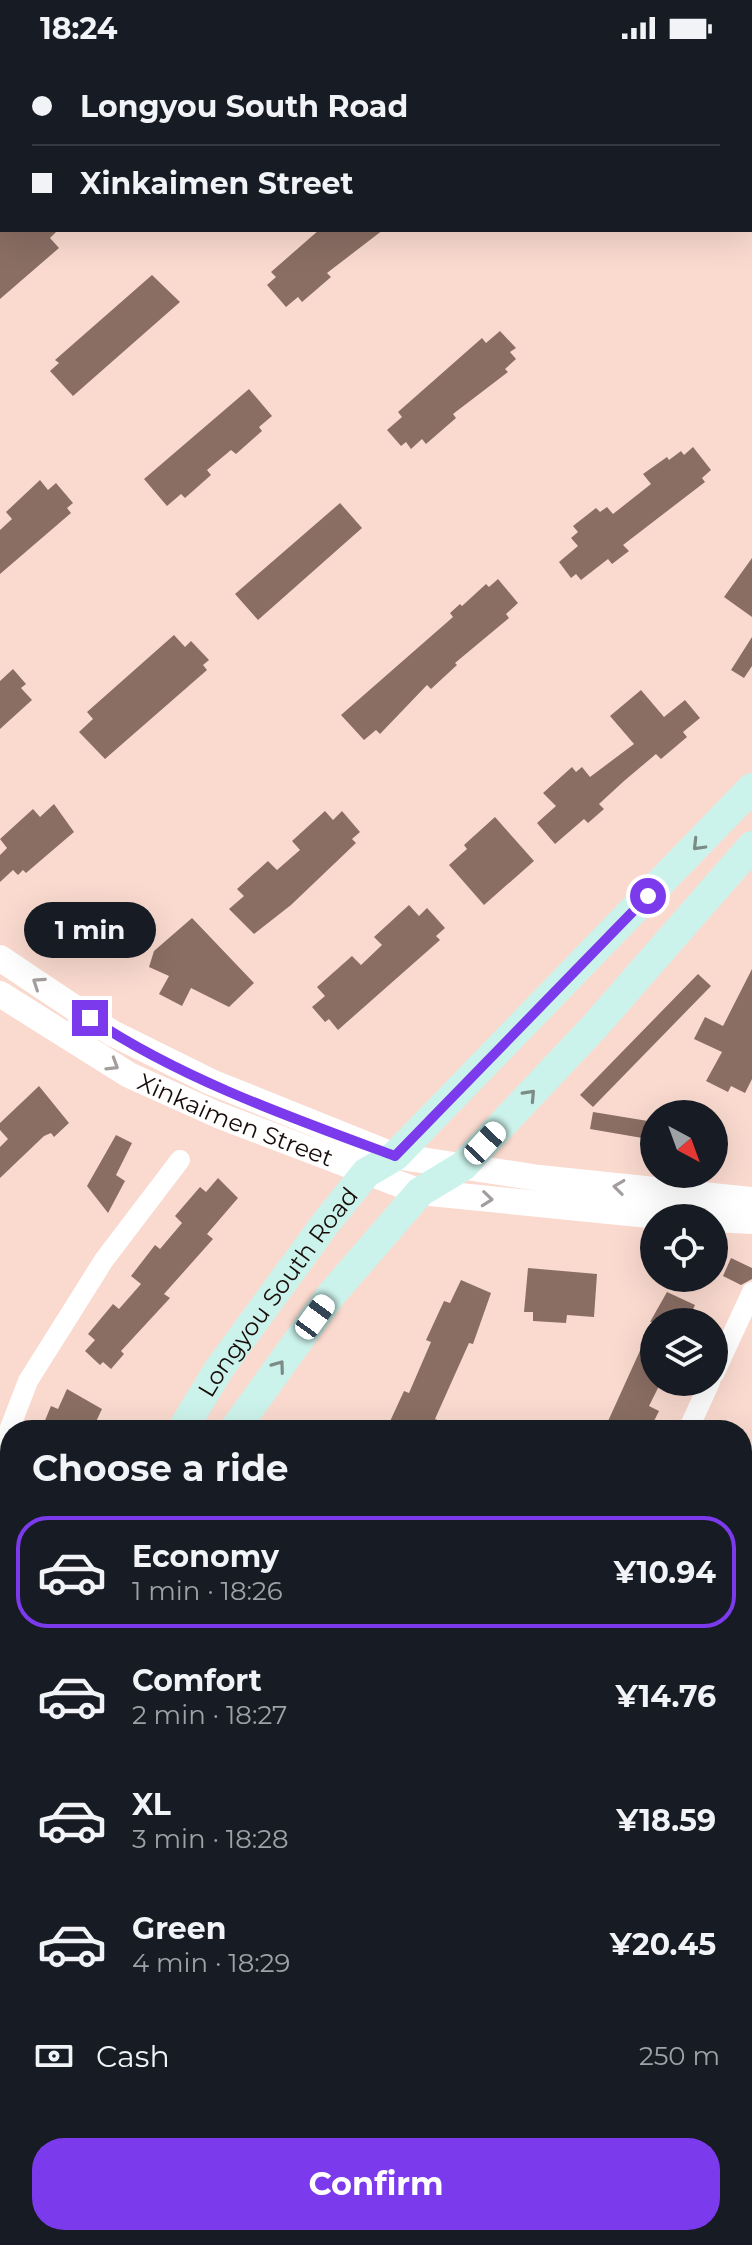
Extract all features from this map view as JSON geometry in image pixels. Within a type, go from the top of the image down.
[{"type":"main road","name":"Longyou South Road","points":[[189,1420],[262,1308],[366,1173],[395,1156],[752,788]]},
{"type":"main road","name":"Longyou South Road","points":[[241,1420],[331,1295],[420,1192],[463,1166],[594,1027],[752,846]]},
{"type":"street","name":"Xinkaimen Street","points":[[0,958],[112,1033],[211,1082],[395,1156],[752,1200]]},
{"type":"street","name":"Xinkaimen Street","points":[[0,994],[129,1075],[218,1115],[420,1192],[640,1214]]},
{"type":"street","points":[[13,1420],[28,1381],[104,1260],[180,1160]]},
{"type":"street","points":[[728,1220],[752,1221]]},
{"type":"street","points":[[728,1344],[752,1292]]},
{"type":"street","points":[[693,1420],[704,1396]]},
{"type":"building","points":[[0,232],[56,232],[50,238],[59,248],[0,299]]},
{"type":"building","points":[[317,232],[380,232],[327,273],[331,277],[302,302],[298,297],[286,307],[267,285],[276,277],[271,272]]},
{"type":"building","points":[[152,275],[180,302],[73,396],[50,371],[59,363],[55,360]]},
{"type":"building","points":[[500,331],[516,348],[510,352],[516,359],[505,369],[508,372],[453,414],[456,418],[426,444],[422,439],[411,449],[406,442],[401,446],[387,430],[402,417],[398,412],[482,338],[486,343]]},
{"type":"building","points":[[249,389],[272,416],[259,427],[262,431],[236,454],[231,450],[207,470],[211,475],[185,498],[181,494],[167,506],[144,479]]},
{"type":"building","points":[[693,447],[711,470],[702,478],[705,482],[623,545],[629,551],[612,564],[608,559],[581,580],[576,574],[571,578],[559,562],[578,546],[571,538],[578,532],[573,526],[596,508],[600,512],[607,507],[613,514],[651,484],[643,474],[667,457],[669,460],[681,451],[684,455]]},
{"type":"building","points":[[40,480],[48,490],[56,483],[73,503],[67,508],[71,513],[0,574],[0,530],[12,519],[6,512]]},
{"type":"building","points":[[340,503],[362,528],[258,620],[235,594]]},
{"type":"building","points":[[752,558],[752,617],[724,597]]},
{"type":"building","points":[[498,579],[518,603],[506,614],[509,618],[455,663],[457,665],[431,689],[427,685],[380,734],[376,730],[364,740],[341,715],[453,617],[450,613],[460,604],[462,606],[486,584],[489,587]]},
{"type":"building","points":[[174,635],[185,647],[191,641],[209,660],[203,665],[207,670],[105,759],[79,732],[93,719],[87,712]]},
{"type":"building","points":[[752,637],[752,666],[744,678],[731,670]]},
{"type":"building","points":[[13,669],[26,684],[21,688],[32,700],[0,729],[0,681]]},
{"type":"building","points":[[641,690],[664,717],[685,700],[700,718],[683,732],[687,737],[661,759],[656,754],[599,804],[604,809],[588,823],[584,819],[555,844],[537,823],[556,806],[543,793],[572,767],[576,772],[582,767],[590,777],[634,744],[610,716]]},
{"type":"building","points":[[54,804],[74,832],[26,873],[23,870],[18,875],[13,870],[0,882],[0,855],[7,848],[0,839],[33,809],[40,817]]},
{"type":"building","points":[[325,811],[333,820],[342,811],[360,832],[352,839],[356,843],[291,905],[254,934],[229,909],[244,896],[237,889],[268,861],[277,870],[300,850],[292,841]]},
{"type":"building","points":[[495,817],[534,861],[484,905],[449,865],[467,849],[464,845]]},
{"type":"building","points":[[409,905],[419,916],[427,908],[445,928],[436,936],[440,940],[338,1030],[329,1019],[325,1022],[312,1007],[325,996],[317,987],[352,956],[361,965],[382,945],[374,937]]},
{"type":"building","points":[[192,918],[254,983],[229,1007],[191,988],[182,1006],[159,994],[169,976],[149,967],[154,951]]},
{"type":"building","points":[[752,969],[752,1079],[745,1093],[731,1086],[728,1092],[706,1081],[722,1052],[694,1039],[705,1017],[723,1026]]},
{"type":"building","points":[[698,974],[711,986],[593,1107],[580,1095]]},
{"type":"building","points":[[39,1086],[69,1123],[54,1137],[51,1133],[44,1136],[0,1178],[0,1147],[8,1139],[0,1130],[0,1123]]},
{"type":"building","points":[[593,1112],[640,1120],[640,1138],[590,1129]]},
{"type":"building","points":[[116,1135],[132,1143],[116,1175],[125,1181],[108,1213],[87,1186]]},
{"type":"building","points":[[218,1178],[238,1198],[207,1234],[213,1239],[164,1294],[170,1298],[121,1351],[124,1354],[111,1369],[103,1362],[100,1365],[85,1351],[95,1340],[88,1334],[113,1304],[119,1309],[141,1284],[131,1276],[155,1245],[160,1249],[182,1223],[175,1216],[200,1187],[206,1192]]},
{"type":"building","points":[[731,1258],[752,1268],[752,1279],[741,1285],[728,1278]]},
{"type":"building","points":[[528,1268],[597,1274],[594,1317],[567,1315],[566,1323],[533,1321],[533,1312],[524,1312]]},
{"type":"building","points":[[461,1280],[491,1293],[473,1344],[469,1343],[435,1419],[437,1420],[391,1420],[404,1391],[409,1393],[431,1342],[426,1340],[444,1301],[450,1303]]},
{"type":"building","points":[[667,1292],[695,1305],[694,1308],[658,1308]]},
{"type":"building","points":[[640,1351],[640,1396],[654,1396],[649,1406],[659,1411],[654,1420],[609,1420]]},
{"type":"building","points":[[67,1389],[102,1409],[97,1420],[45,1420],[51,1406],[58,1409]]},
{"type":"route","points":[[90,1018],[112,1033],[211,1082],[395,1156],[648,896]]}]
